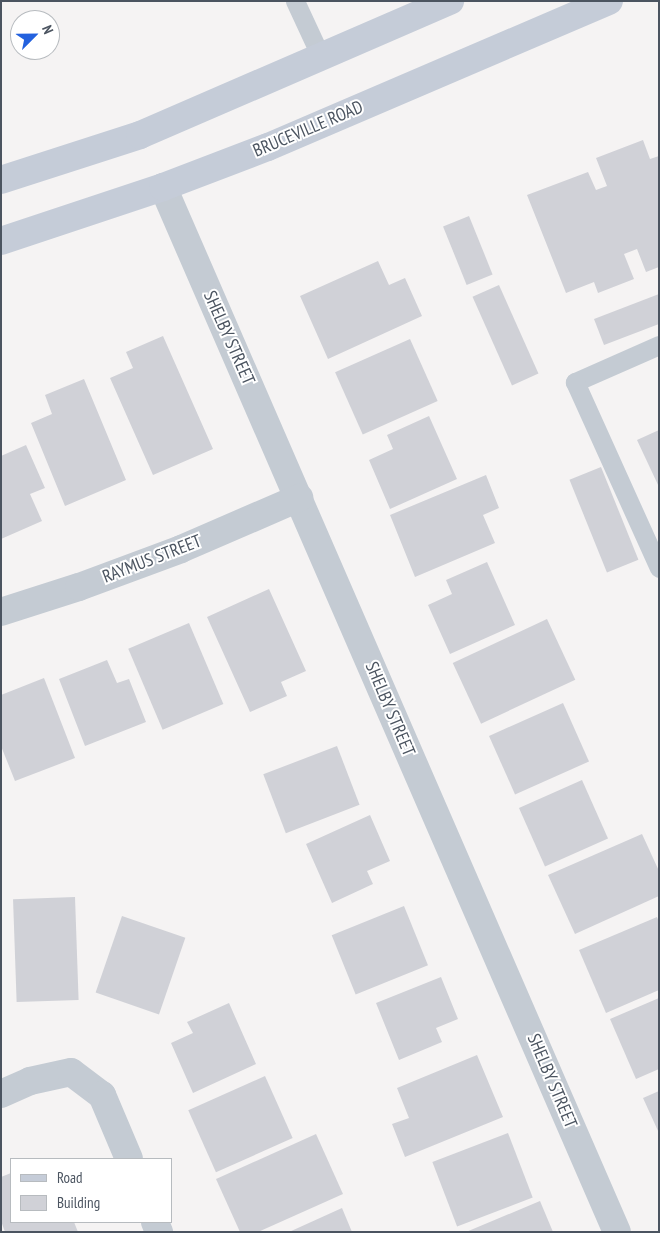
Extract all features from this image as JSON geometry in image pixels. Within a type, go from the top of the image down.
[{"type":"main road","points":[[1,180],[140,135],[450,1]]},
{"type":"main road","name":"BRUCEVILLE ROAD","points":[[1,241],[163,186],[268,147],[609,1]]},
{"type":"street","name":"SHELBY STREET","points":[[163,186],[617,1232]]},
{"type":"street","name":"RAYMUS STREET","points":[[1,612],[79,587],[181,549],[299,498]]},
{"type":"street","points":[[1,1094],[30,1081],[71,1072],[102,1095],[129,1158]]},
{"type":"lane","points":[[296,1],[321,57]]},
{"type":"lane","points":[[659,345],[575,382],[659,568]]},
{"type":"building","points":[[643,140],[650,159],[659,156],[659,267],[646,272],[637,249],[624,254],[634,279],[598,293],[594,282],[566,293],[527,195],[588,172],[596,190],[607,186],[596,158]]},
{"type":"building","points":[[469,216],[493,274],[467,285],[443,226]]},
{"type":"building","points":[[378,261],[389,285],[405,278],[422,316],[328,359],[300,296]]},
{"type":"building","points":[[499,285],[538,374],[512,385],[473,297]]},
{"type":"building","points":[[659,294],[659,324],[604,345],[594,319]]},
{"type":"building","points":[[163,336],[213,449],[153,475],[110,378],[133,368],[126,352]]},
{"type":"building","points":[[410,339],[438,401],[363,434],[335,372]]},
{"type":"building","points":[[84,379],[126,480],[65,506],[31,423],[52,414],[45,395]]},
{"type":"building","points":[[429,416],[457,479],[390,509],[369,460],[393,449],[387,435]]},
{"type":"building","points":[[659,430],[659,487],[637,440]]},
{"type":"building","points":[[26,445],[45,488],[30,494],[42,521],[1,539],[1,456]]},
{"type":"building","points":[[601,467],[638,560],[607,572],[569,480]]},
{"type":"building","points":[[486,475],[499,508],[483,515],[495,543],[415,577],[390,515]]},
{"type":"building","points":[[487,562],[515,625],[450,654],[428,605],[452,594],[446,580]]},
{"type":"building","points":[[269,589],[306,671],[281,682],[287,696],[250,712],[207,617]]},
{"type":"building","points":[[547,619],[575,680],[481,724],[453,663]]},
{"type":"building","points":[[189,623],[223,704],[163,730],[128,649]]},
{"type":"building","points":[[107,660],[117,683],[129,679],[146,722],[85,746],[59,679]]},
{"type":"building","points":[[44,678],[75,758],[15,781],[1,746],[1,695]]},
{"type":"building","points":[[563,703],[589,761],[515,794],[489,736]]},
{"type":"building","points":[[337,746],[360,805],[286,833],[263,774]]},
{"type":"building","points":[[582,780],[608,838],[545,867],[519,808]]},
{"type":"building","points":[[370,815],[390,861],[367,871],[373,884],[332,903],[306,844]]},
{"type":"building","points":[[642,834],[659,871],[659,896],[575,934],[548,875]]},
{"type":"building","points":[[75,897],[79,1000],[17,1002],[13,899]]},
{"type":"building","points":[[404,906],[428,965],[356,995],[332,935]]},
{"type":"building","points":[[122,916],[185,938],[159,1014],[96,993]]},
{"type":"building","points":[[657,917],[659,922],[659,990],[606,1013],[579,950]]},
{"type":"building","points":[[441,977],[458,1019],[436,1028],[442,1042],[399,1060],[376,1003]]},
{"type":"building","points":[[659,998],[659,1069],[636,1079],[610,1019]]},
{"type":"building","points":[[229,1003],[256,1064],[193,1093],[171,1043],[193,1033],[187,1022]]},
{"type":"building","points":[[477,1055],[503,1117],[405,1157],[392,1124],[409,1118],[397,1088]]},
{"type":"building","points":[[265,1076],[293,1138],[216,1172],[188,1110]]},
{"type":"building","points":[[659,1091],[659,1133],[643,1098]]},
{"type":"building","points":[[508,1133],[533,1197],[457,1226],[432,1162]]},
{"type":"building","points":[[316,1134],[343,1194],[258,1232],[240,1232],[216,1179]]},
{"type":"building","points":[[10,1173],[10,1223],[74,1223],[78,1232],[5,1232],[1,1221],[1,1177]]},
{"type":"building","points":[[540,1201],[553,1232],[466,1232]]},
{"type":"building","points":[[342,1208],[352,1232],[289,1232]]}]
